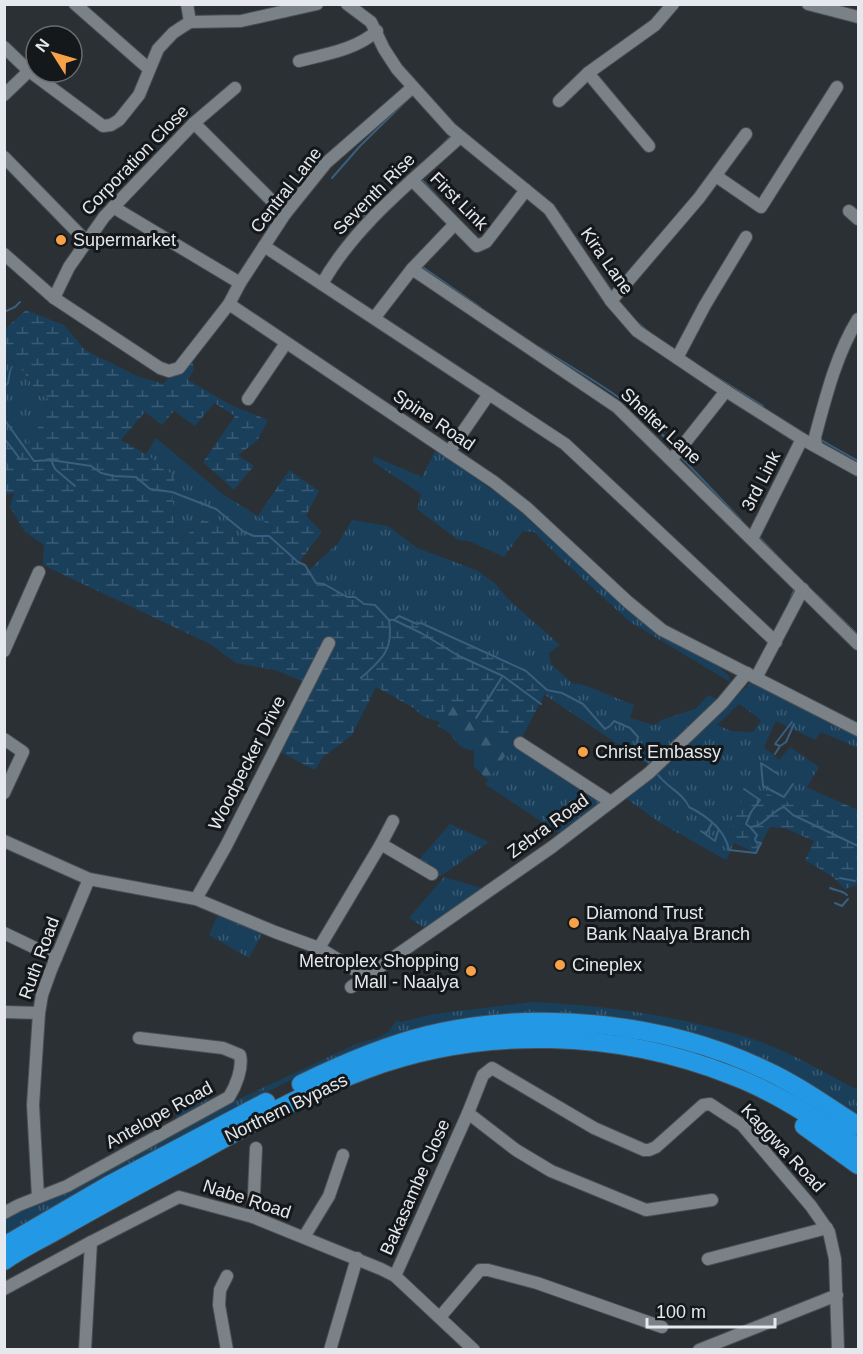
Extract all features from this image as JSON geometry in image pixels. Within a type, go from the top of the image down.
[{"type":"highway","name":"Northern Bypass","points":[[4,1246],[109,1185],[287,1091],[359,1056],[466,1027],[512,1022],[619,1027],[723,1053],[766,1070],[785,1091],[858,1147]]},
{"type":"highway","name":"Northern Bypass","points":[[4,1260],[102,1204],[306,1094],[368,1068],[430,1050],[489,1042],[578,1040],[654,1050],[785,1091],[858,1126]]},
{"type":"highway","points":[[858,1112],[818,1086],[807,1083],[785,1091],[798,1121],[858,1165]]},
{"type":"street","points":[[75,4],[149,69]]},
{"type":"street","points":[[46,84],[103,126],[108,126],[119,120],[139,95],[154,57],[163,42],[173,33],[185,11],[241,21],[274,9],[317,4]]},
{"type":"street","points":[[299,61],[364,42],[374,27],[347,4]]},
{"type":"street","points":[[559,101],[588,73],[655,25],[673,4]]},
{"type":"street","points":[[811,5],[858,17]]},
{"type":"street","name":"Kira Lane","points":[[374,27],[388,56],[413,87],[460,137],[555,216],[638,331],[678,354],[726,391],[802,439],[858,470]]},
{"type":"street","points":[[4,47],[24,66]]},
{"type":"street","points":[[588,73],[650,146]]},
{"type":"street","points":[[4,95],[24,76]]},
{"type":"street","name":"Central Lane","points":[[229,304],[285,214],[326,163],[413,87]]},
{"type":"street","points":[[716,176],[761,207],[837,87]]},
{"type":"street","name":"Corporation Close","points":[[54,298],[69,267],[97,225],[195,123],[236,88]]},
{"type":"street","points":[[195,123],[285,214]]},
{"type":"street","points":[[614,297],[699,198],[746,134]]},
{"type":"street","name":"Seventh Rise","points":[[322,284],[354,236],[460,137]]},
{"type":"street","points":[[4,158],[86,241]]},
{"type":"street","name":"First Link","points":[[412,180],[477,246],[483,245],[526,190]]},
{"type":"street","points":[[113,207],[240,283]]},
{"type":"street","points":[[375,317],[412,269],[454,225]]},
{"type":"street","points":[[678,354],[746,237]]},
{"type":"street","points":[[264,246],[565,444],[773,639]]},
{"type":"street","points":[[4,254],[54,298],[160,368],[169,371],[183,365],[229,304]]},
{"type":"street","name":"Shelter Lane","points":[[412,269],[617,407],[675,455],[752,539],[858,644]]},
{"type":"street","name":"Spine Road","points":[[229,304],[494,482],[527,508],[628,602],[662,630],[858,730]]},
{"type":"street","points":[[816,447],[815,437],[833,370],[858,319]]},
{"type":"street","points":[[248,399],[286,343]]},
{"type":"street","points":[[675,455],[726,391]]},
{"type":"street","points":[[449,452],[489,394]]},
{"type":"street","name":"3rd Link","points":[[752,539],[802,439]]},
{"type":"street","points":[[4,651],[39,572]]},
{"type":"street","name":"Zebra Road","points":[[351,987],[611,802],[674,751],[752,675],[803,589]]},
{"type":"street","name":"Woodpecker Drive","points":[[196,899],[329,643]]},
{"type":"street","points":[[4,739],[23,752],[4,793]]},
{"type":"street","points":[[520,743],[611,802]]},
{"type":"street","points":[[319,948],[393,821]]},
{"type":"street","points":[[4,842],[89,879],[196,899],[319,948],[367,977]]},
{"type":"street","points":[[381,844],[432,874]]},
{"type":"street","name":"Ruth Road","points":[[38,1197],[33,1105],[39,1013],[42,995],[89,879]]},
{"type":"street","points":[[4,933],[56,958]]},
{"type":"street","points":[[4,1012],[39,1013]]},
{"type":"street","name":"Antelope Road","points":[[38,1197],[67,1186],[102,1168],[224,1101],[233,1091],[240,1055],[223,1048],[139,1038]]},
{"type":"street","name":"Kaggwa Road","points":[[468,1113],[483,1075],[492,1068],[594,1128],[644,1150],[656,1147],[703,1105],[710,1104],[725,1112],[741,1125],[811,1206],[827,1228],[835,1258],[837,1350]]},
{"type":"street","points":[[468,1113],[516,1150],[551,1171],[646,1210],[712,1200]]},
{"type":"street","name":"Bakasambe Close","points":[[395,1276],[468,1113]]},
{"type":"street","points":[[253,1217],[256,1148]]},
{"type":"street","points":[[304,1238],[329,1196],[343,1155]]},
{"type":"street","points":[[4,1213],[38,1197]]},
{"type":"street","name":"Nabe Road","points":[[4,1289],[179,1197],[253,1217],[357,1258],[395,1276],[473,1349]]},
{"type":"street","points":[[708,1259],[827,1228]]},
{"type":"street","points":[[85,1350],[91,1242]]},
{"type":"street","points":[[330,1350],[357,1258]]},
{"type":"street","points":[[440,1317],[480,1270],[488,1270],[537,1283],[662,1327]]},
{"type":"street","points":[[227,1276],[220,1290],[219,1305],[227,1350]]},
{"type":"street","points":[[699,1350],[837,1295]]},
{"type":"green space","points":[[26,310],[64,325],[85,350],[137,376],[163,384],[191,355],[194,369],[188,380],[231,405],[268,420],[257,441],[238,455],[254,466],[234,490],[203,462],[235,416],[214,403],[195,426],[174,411],[162,425],[145,412],[121,440],[146,454],[175,477],[172,492],[175,536],[183,538],[207,516],[240,538],[268,536],[272,529],[258,516],[289,470],[319,491],[306,516],[322,532],[300,561],[316,583],[324,584],[347,597],[355,597],[364,604],[375,605],[389,620],[394,620],[399,616],[417,624],[421,623],[526,671],[547,690],[520,741],[515,742],[449,701],[440,722],[422,716],[414,708],[376,687],[352,735],[323,757],[315,770],[272,748],[304,682],[275,670],[236,663],[210,644],[43,565],[44,545],[25,532],[10,507],[14,493],[5,495],[5,430],[28,445],[45,415],[48,398],[38,393],[22,370],[5,355],[5,329]]},
{"type":"green space","points":[[4,355],[22,370],[38,393],[48,398],[45,415],[28,446],[5,430]]},
{"type":"green space","points":[[156,438],[224,495],[258,516],[272,529],[269,536],[240,538],[207,516],[182,538],[175,536],[172,492],[175,477],[146,454]]},
{"type":"green space","points":[[436,449],[538,523],[650,628],[714,663],[729,676],[730,682],[630,622],[534,532],[523,531],[504,557],[469,541],[458,540],[417,509],[421,494],[373,462],[373,456],[422,477]]},
{"type":"green space","points":[[352,520],[388,526],[417,548],[476,570],[496,584],[507,598],[560,645],[549,653],[551,664],[572,683],[584,685],[634,705],[630,718],[654,725],[664,719],[695,709],[709,695],[719,700],[650,766],[545,695],[547,690],[455,637],[399,616],[394,620],[389,620],[375,605],[364,604],[355,597],[347,597],[324,584],[316,583],[307,572],[338,543]]},
{"type":"green space","points":[[754,680],[858,732],[858,748],[821,732],[815,740],[776,721],[764,747],[779,760],[790,747],[819,767],[807,787],[824,795],[800,807],[763,792],[732,816],[734,843],[726,860],[662,824],[624,797],[674,757]],"holes":[[[739,704],[761,720],[753,732],[731,731],[717,725]]]},
{"type":"green space","points":[[449,701],[515,742],[488,780],[474,767],[474,751],[460,746],[450,734],[438,726]]},
{"type":"green space","points":[[515,742],[604,800],[563,836],[485,784]]},
{"type":"green space","points":[[763,792],[800,807],[807,797],[817,799],[824,795],[856,809],[858,811],[858,885],[845,889],[833,877],[805,860],[814,841],[784,828],[770,827],[756,853],[734,843],[732,816],[743,799]]},
{"type":"green space","points":[[450,824],[489,842],[441,876],[417,862]]},
{"type":"green space","points":[[444,877],[485,889],[426,929],[409,918]]},
{"type":"green space","points":[[219,912],[263,932],[249,958],[209,935]]},
{"type":"green space","points":[[532,1002],[617,1009],[701,1025],[756,1040],[795,1057],[858,1090],[858,1115],[819,1090],[706,1040],[404,1032],[346,1054],[262,1095],[5,1238],[5,1220],[40,1200],[233,1098],[235,1101],[356,1044],[377,1038],[388,1032],[397,1020],[401,1022],[434,1014]]},
{"type":"green space","points":[[193,1093],[214,1099],[176,1124],[176,1106]]},
{"type":"waterway","points":[[332,178],[360,146],[410,97]]},
{"type":"waterway","points":[[441,146],[452,135]]},
{"type":"waterway","points":[[421,179],[442,202]]},
{"type":"waterway","points":[[353,224],[378,205]]},
{"type":"waterway","points":[[567,224],[571,232]]},
{"type":"waterway","points":[[421,266],[480,307]]},
{"type":"waterway","points":[[596,269],[612,291]]},
{"type":"waterway","points":[[4,312],[20,302]]},
{"type":"waterway","points":[[638,323],[650,333]]},
{"type":"waterway","points":[[539,347],[630,406],[662,434],[675,450]]},
{"type":"waterway","points":[[702,368],[763,406]]},
{"type":"waterway","points":[[4,387],[8,383],[10,371]]},
{"type":"waterway","points":[[4,419],[34,461],[51,460],[91,466],[101,473],[136,477],[150,489],[172,492],[216,509],[244,532],[254,536],[269,536],[298,562],[305,565],[316,583],[324,584],[347,597],[355,597],[364,604],[375,605],[389,620],[394,620],[399,616],[417,624],[421,623],[526,671],[547,690],[562,693],[583,704],[605,729],[614,721],[630,728],[638,737],[635,750],[652,765]]},
{"type":"waterway","points":[[4,438],[20,459]]},
{"type":"waterway","points":[[821,440],[858,461]]},
{"type":"waterway","points":[[681,457],[741,520]]},
{"type":"waterway","points":[[51,460],[55,469],[75,486]]},
{"type":"waterway","points":[[758,536],[783,562]]},
{"type":"waterway","points":[[787,608],[795,588]]},
{"type":"waterway","points":[[817,595],[858,635]]},
{"type":"waterway","points":[[361,678],[375,665],[388,647],[389,620]]},
{"type":"waterway","points":[[394,620],[459,656],[503,676],[541,704]]},
{"type":"waterway","points":[[476,718],[502,677]]},
{"type":"waterway","points":[[780,746],[775,744],[792,722]]},
{"type":"waterway","points":[[775,754],[786,742],[794,724]]},
{"type":"waterway","points":[[778,774],[761,763],[763,786],[784,797],[793,784]]},
{"type":"waterway","points":[[658,775],[687,802],[689,807],[714,824],[724,836],[729,850],[756,853],[761,843],[756,842],[757,835],[750,827],[760,824],[784,807],[793,815],[858,846]]},
{"type":"waterway","points":[[744,789],[760,800],[746,824],[750,827]]},
{"type":"waterway","points":[[706,834],[712,823]]},
{"type":"waterway","points":[[701,831],[715,841],[718,831]]},
{"type":"waterway","points":[[840,878],[855,881]]},
{"type":"waterway","points":[[830,888],[847,895]]},
{"type":"waterway","points":[[835,903],[842,906],[848,899]]},
{"type":"place","name":"Supermarket","points":[[61,240]]},
{"type":"place","name":"Christ Embassy","points":[[583,752]]},
{"type":"place","name":"Diamond Trust Bank Naalya Branch","points":[[574,923]]},
{"type":"place","name":"Cineplex","points":[[560,965]]},
{"type":"place","name":"Metroplex Shopping Mall - Naalya","points":[[471,971]]}]
